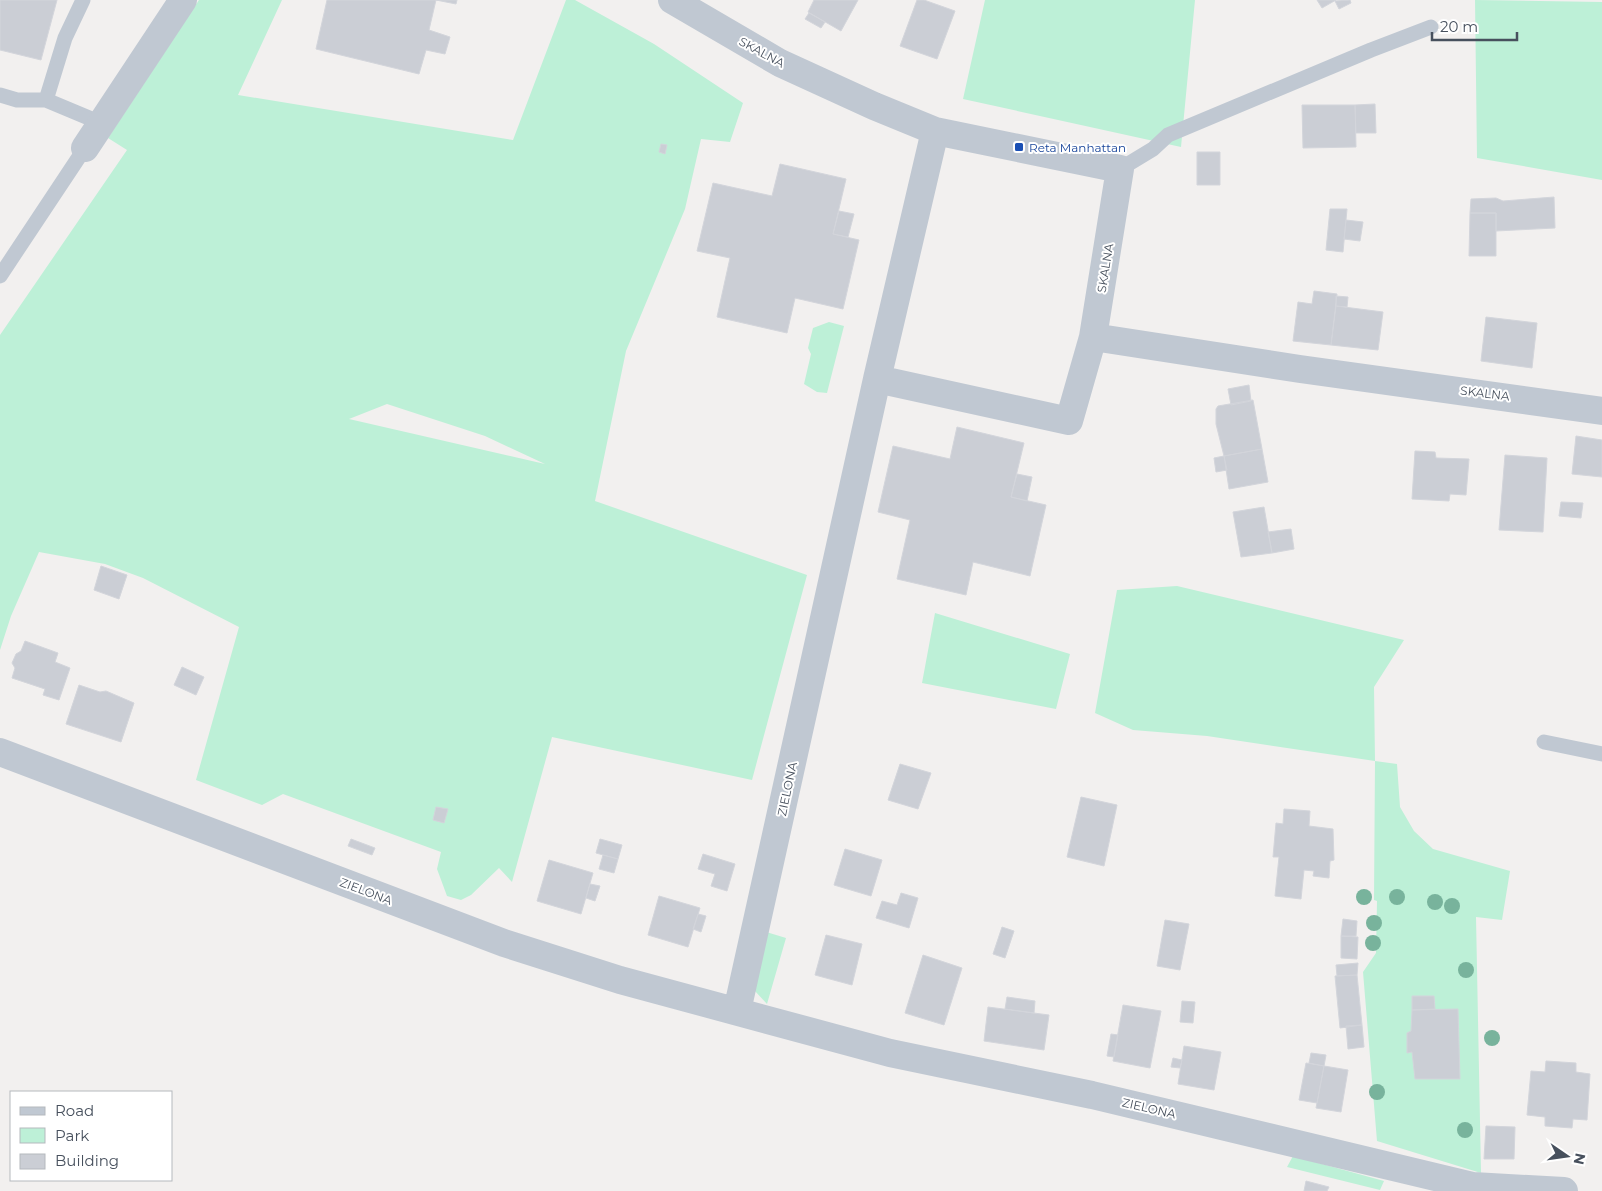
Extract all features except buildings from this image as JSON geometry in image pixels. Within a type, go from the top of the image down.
[{"type":"street","points":[[85,148],[183,0]]},
{"type":"street","name":"SKALNA","points":[[672,0],[780,63],[874,106],[935,131],[1120,169],[1093,337],[1300,369],[1602,411]]},
{"type":"street","name":"ZIELONA","points":[[737,1011],[877,379],[935,131]]},
{"type":"street","points":[[877,379],[1068,421],[1093,337]]},
{"type":"street","name":"ZIELONA","points":[[0,752],[504,943],[620,980],[890,1053],[1092,1095],[1473,1186],[1564,1191]]},
{"type":"lane","points":[[46,100],[65,38],[83,0]]},
{"type":"lane","points":[[1120,169],[1153,149],[1168,135],[1431,27]]},
{"type":"lane","points":[[0,95],[16,100],[46,100],[101,123]]},
{"type":"lane","points":[[0,276],[85,148]]},
{"type":"lane","points":[[1544,742],[1602,754]]},
{"type":"green space","points":[[199,0],[282,0],[238,95],[513,140],[566,0],[575,0],[654,44],[743,103],[730,142],[701,139],[685,209],[626,351],[595,501],[807,575],[752,780],[552,737],[512,882],[499,868],[471,895],[461,900],[447,896],[437,869],[441,852],[283,794],[262,805],[196,780],[239,627],[143,578],[105,564],[39,552],[11,616],[0,650],[0,335],[127,150],[108,138]],"holes":[[[387,404],[485,436],[545,464],[349,419]]]},
{"type":"green space","points":[[985,0],[1195,0],[1181,147],[963,99]]},
{"type":"green space","points":[[1475,0],[1602,2],[1602,180],[1477,158]]},
{"type":"green space","points":[[829,322],[844,326],[827,393],[817,392],[804,384],[811,354],[808,348],[813,328]]},
{"type":"green space","points":[[1177,586],[1404,640],[1374,687],[1375,761],[1207,736],[1133,730],[1095,713],[1117,590]]},
{"type":"green space","points":[[935,613],[1070,654],[1056,709],[922,683]]},
{"type":"green space","points":[[1375,761],[1397,764],[1400,807],[1414,831],[1433,849],[1510,871],[1502,920],[1476,917],[1481,1173],[1377,1141],[1363,972],[1376,953],[1377,901],[1374,900]]},
{"type":"green space","points":[[763,931],[786,938],[767,1004],[754,990]]},
{"type":"green space","points":[[1293,1156],[1384,1181],[1380,1190],[1287,1167]]},
{"type":"place","name":"Reta Manhattan","points":[[1019,147]]}]
